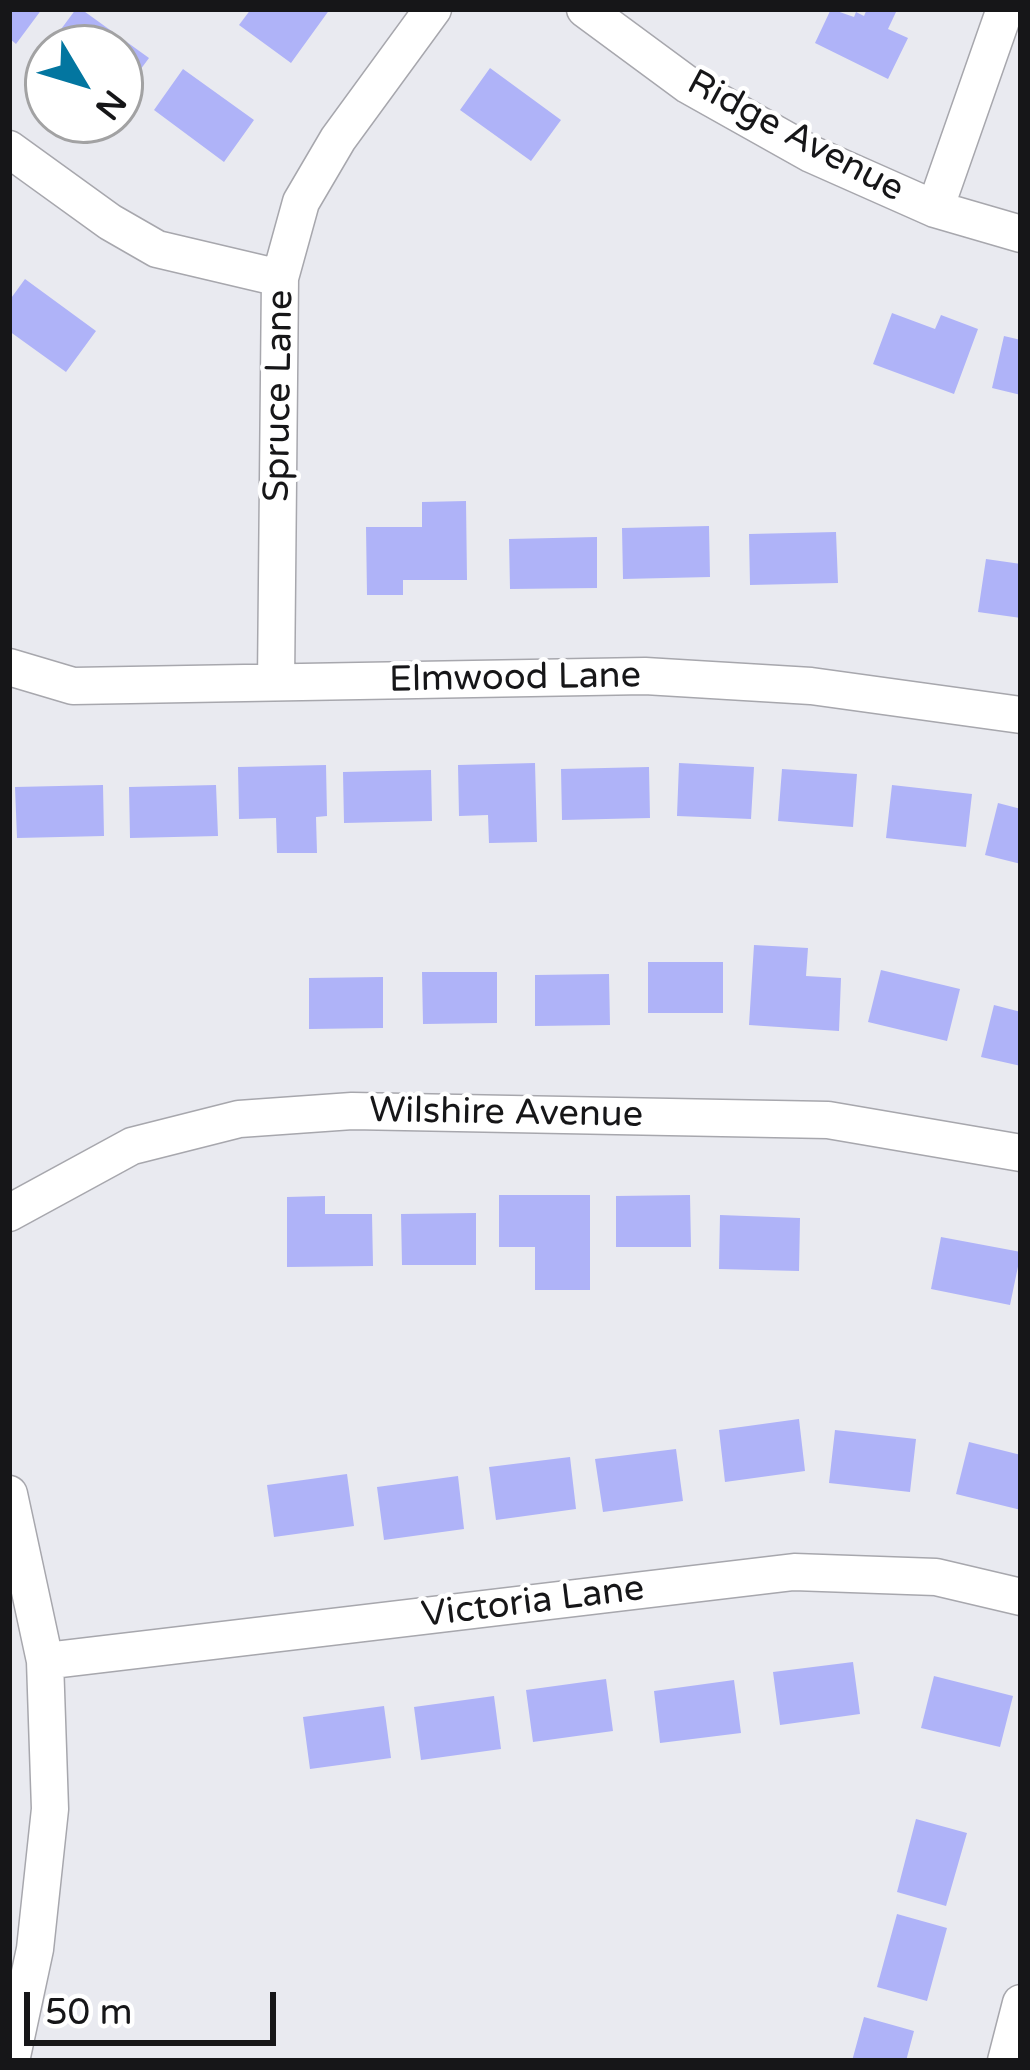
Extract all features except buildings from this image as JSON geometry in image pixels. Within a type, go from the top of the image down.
[{"type":"street","name":"Spruce Lane","points":[[276,682],[280,278],[301,202],[338,139],[433,9]]},
{"type":"street","name":"Ridge Avenue","points":[[585,9],[688,85],[811,154],[935,209],[1021,234]]},
{"type":"street","points":[[935,209],[1005,9]]},
{"type":"street","points":[[9,149],[110,222],[157,249],[280,278]]},
{"type":"street","name":"Elmwood Lane","points":[[9,667],[73,686],[645,676],[811,686],[1021,715]]},
{"type":"street","name":"Wilshire Avenue","points":[[9,1213],[132,1146],[239,1120],[352,1111],[828,1120],[1021,1153]]},
{"type":"street","points":[[9,1495],[45,1661],[50,1809],[35,1949],[11,2061]]},
{"type":"street","name":"Victoria Lane","points":[[45,1661],[794,1572],[936,1576],[1021,1597]]},
{"type":"street","points":[[1006,2061],[1021,2003]]}]
